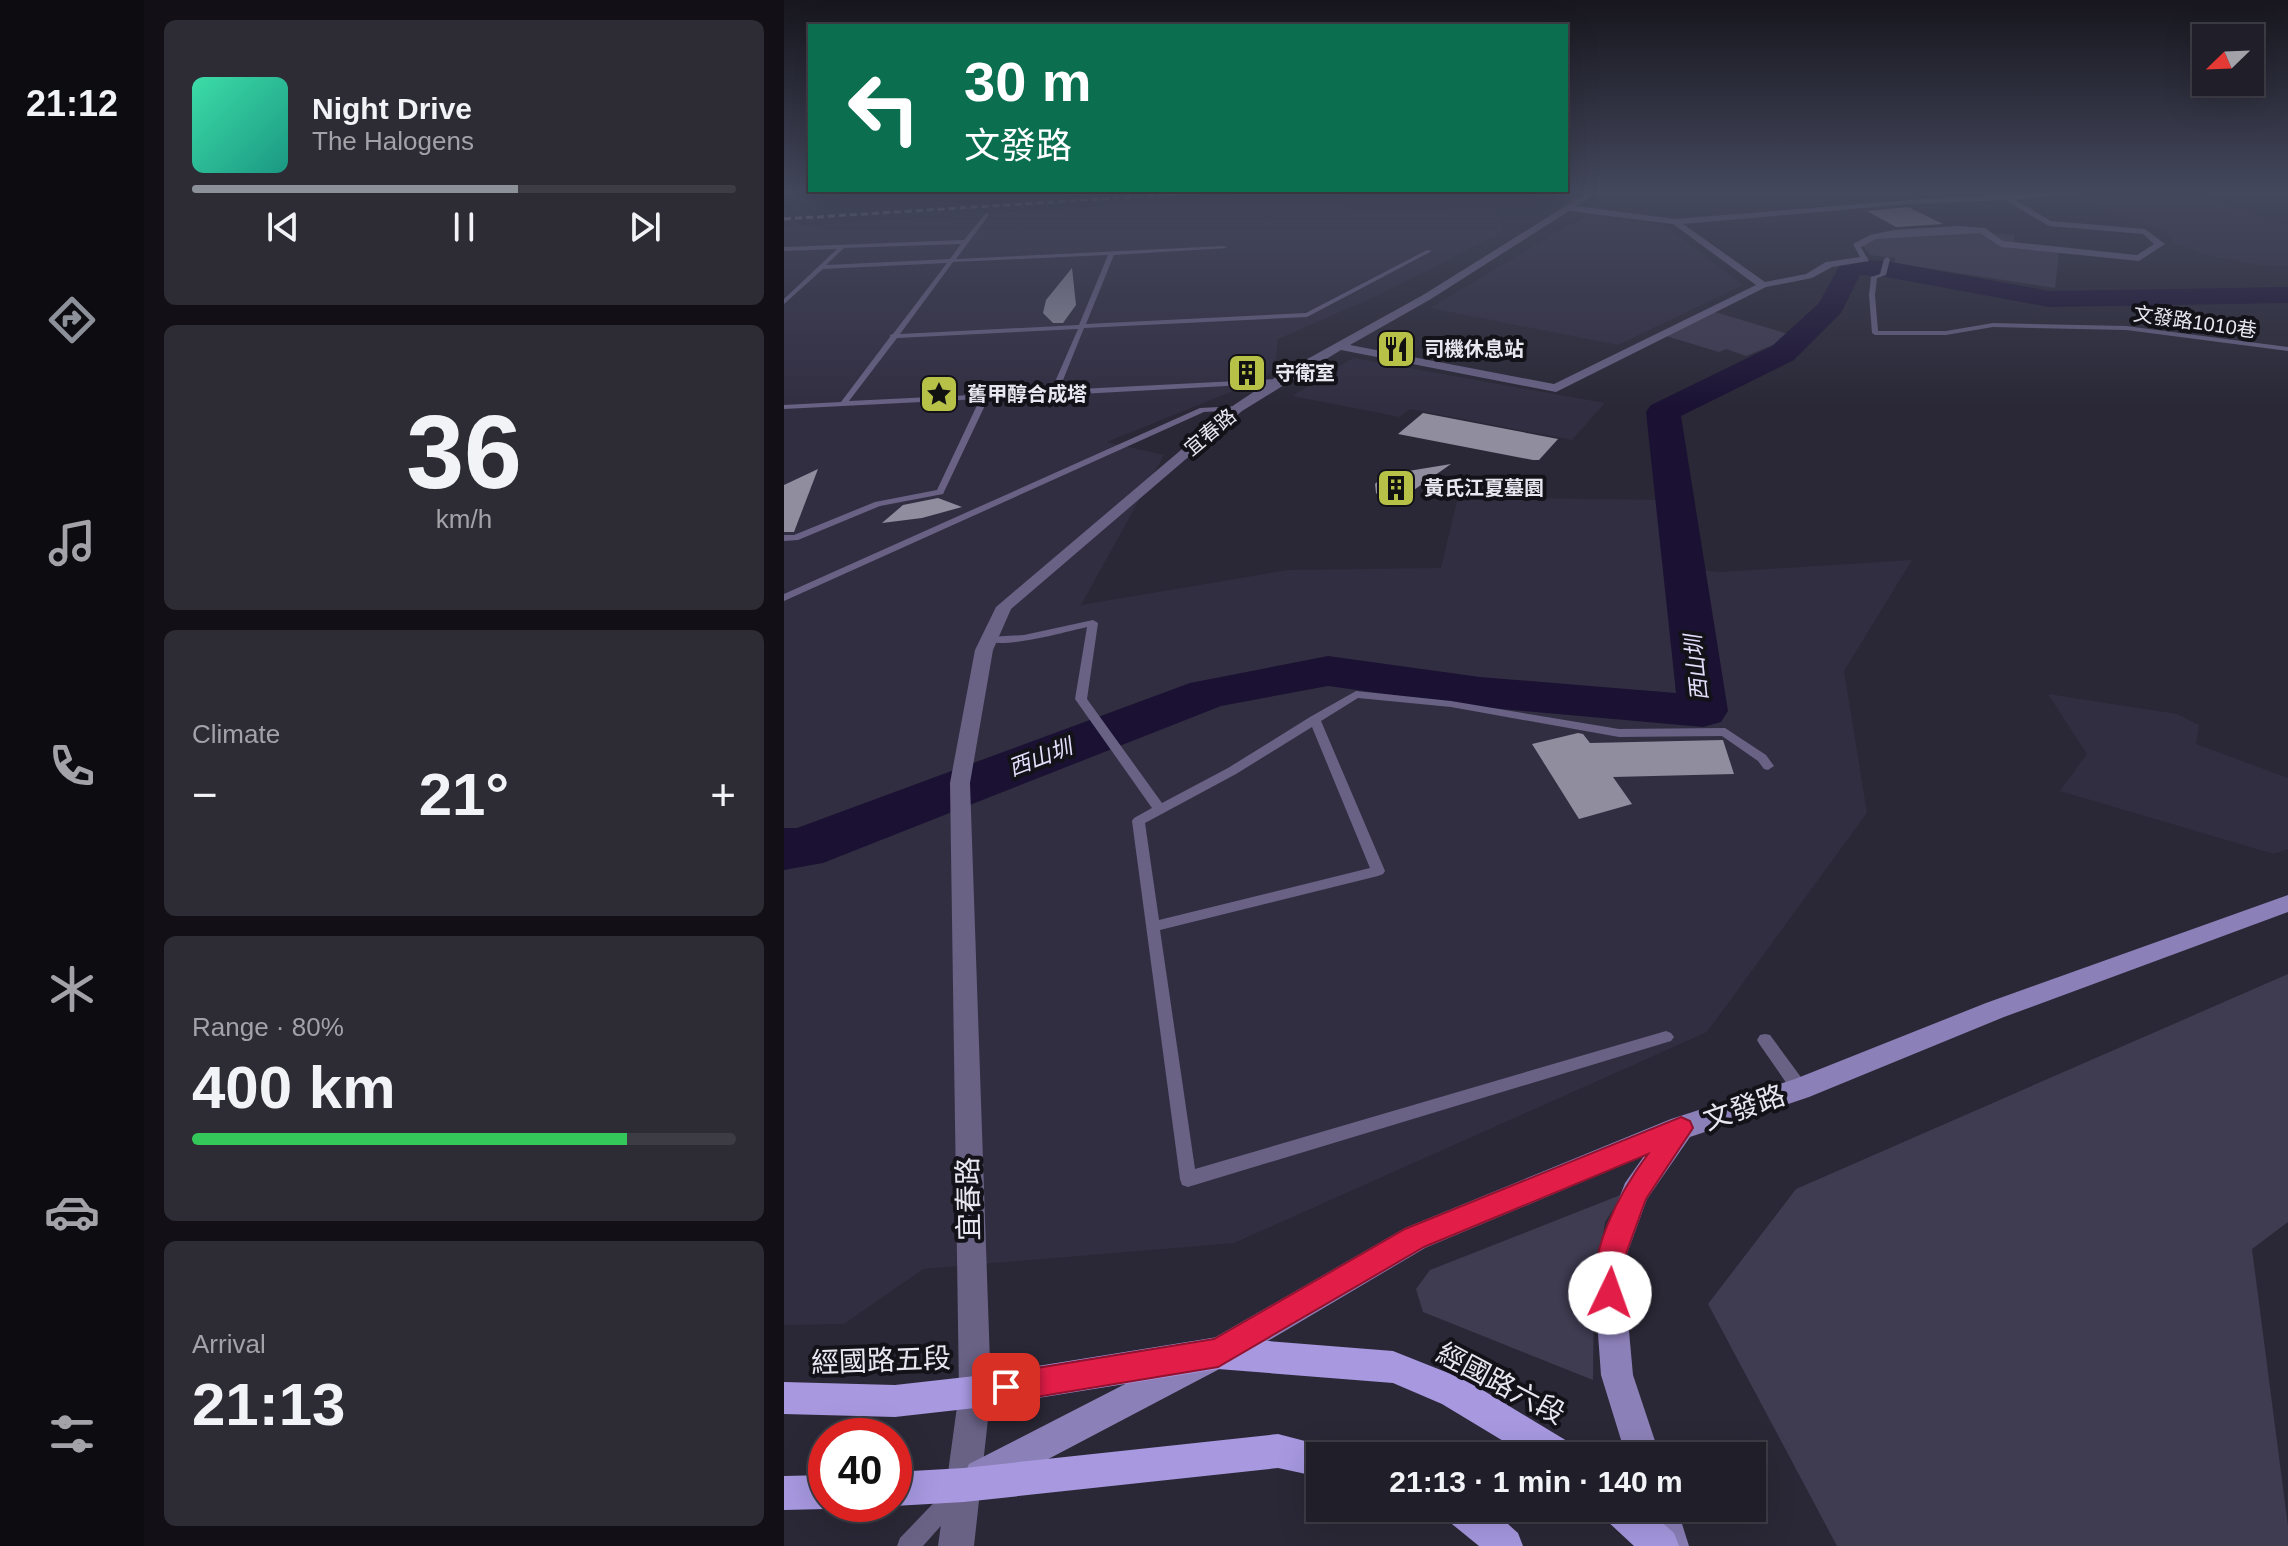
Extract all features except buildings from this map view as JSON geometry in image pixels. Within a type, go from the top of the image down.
[{"type":"main road","name":"經國路五段","points":[[784,1398],[895,1401],[975,1392],[1218,1353]]},
{"type":"main road","name":"經國路六段","points":[[1218,1353],[1393,1367],[1454,1392],[1537,1442]]},
{"type":"main road","points":[[912,1488],[1278,1451],[1306,1457]]},
{"type":"main road","points":[[784,1493],[808,1492]]},
{"type":"main road","points":[[1479,1522],[1505,1546]]},
{"type":"main road","points":[[1634,1522],[1661,1546]]},
{"type":"street","name":"宜春路","points":[[956,1546],[975,1392],[960,783],[989,640],[1004,607],[1238,408],[1479,264]]},
{"type":"street","points":[[1734,264],[1763,285]]},
{"type":"street","points":[[1340,346],[1556,388],[1763,285],[1809,276],[1829,264]]},
{"type":"street","name":"文發路","points":[[964,1485],[1218,1353],[1415,1238],[1681,1128],[1800,1089],[1995,1010],[2288,903]]},
{"type":"street","points":[[1639,1442],[1617,1375],[1608,1265],[1635,1192],[1681,1128]]},
{"type":"street","points":[[1663,1522],[1671,1546]]},
{"type":"lane","points":[[784,302],[823,264]]},
{"type":"lane","points":[[820,267],[881,264]]},
{"type":"lane","points":[[843,404],[946,264]]},
{"type":"lane","points":[[1055,391],[1108,264]]},
{"type":"lane","points":[[892,336],[1307,315],[1404,264]]},
{"type":"lane","name":"文發路1010巷","points":[[1886,264],[1883,275],[1874,277],[1875,333],[1946,333],[1993,325],[2126,328],[2288,349]]},
{"type":"lane","points":[[784,407],[1279,381]]},
{"type":"lane","points":[[784,538],[795,538],[878,504],[940,492],[985,396]]},
{"type":"lane","points":[[784,598],[1203,410],[1238,408]]},
{"type":"lane","points":[[989,640],[1024,638],[1093,623],[1081,699],[1159,808]]},
{"type":"lane","points":[[1666,1037],[1188,1179],[1138,821],[1232,771],[1356,694],[1451,704],[1619,733],[1725,732],[1768,766]]},
{"type":"lane","points":[[1153,927],[1378,871],[1314,719]]},
{"type":"lane","points":[[1765,1040],[1800,1089]]},
{"type":"lane","points":[[908,1546],[964,1485]]},
{"type":"shaded area","points":[[784,264],[1439,264],[1372,298],[1278,339],[1275,367],[1265,378],[1107,442],[1164,455],[1081,605],[1288,570],[1441,568],[1458,497],[1668,500],[1673,568],[1720,572],[1912,560],[1844,671],[1867,813],[1707,1032],[1234,1243],[923,1269],[844,1324],[784,1325]]},
{"type":"shaded area","points":[[1504,264],[1715,264],[1743,285],[1618,345],[1430,308]]},
{"type":"shaded area","points":[[1901,264],[2058,264],[2055,288]]},
{"type":"shaded area","points":[[1715,312],[1795,336],[1746,356],[1726,349],[1719,352],[1666,336]]},
{"type":"shaded area","points":[[1353,358],[1605,403],[1572,440],[1410,409],[1400,417],[1292,396]]},
{"type":"shaded area","points":[[2048,694],[2177,714],[2199,725],[2196,744],[2288,778],[2288,849],[2274,854],[2060,791],[2087,754]]},
{"type":"shaded area","points":[[2288,974],[2288,1222],[2252,1249],[2288,1526],[2288,1546],[1837,1546],[1708,1304],[1796,1189]]},
{"type":"shaded area","points":[[1623,1194],[1605,1222],[1594,1292],[1593,1380],[1423,1312],[1416,1289],[1430,1270]]},
{"type":"waterway","name":"西山圳","points":[[784,849],[802,848],[1208,694],[1328,671],[1480,692],[1703,711],[1663,412],[1783,353],[1831,307],[1851,267],[1886,269],[2049,299],[2288,295]]},
{"type":"place","name":"司機休息站","points":[[1396,349]]},
{"type":"place","name":"守衛室","points":[[1247,373]]},
{"type":"place","name":"舊甲醇合成塔","points":[[939,394]]},
{"type":"place","name":"黃氏江夏墓園","points":[[1396,488]]},
{"type":"route","points":[[1006,1387],[1218,1353],[1415,1238],[1681,1128],[1635,1192],[1608,1265],[1610,1293]]}]
